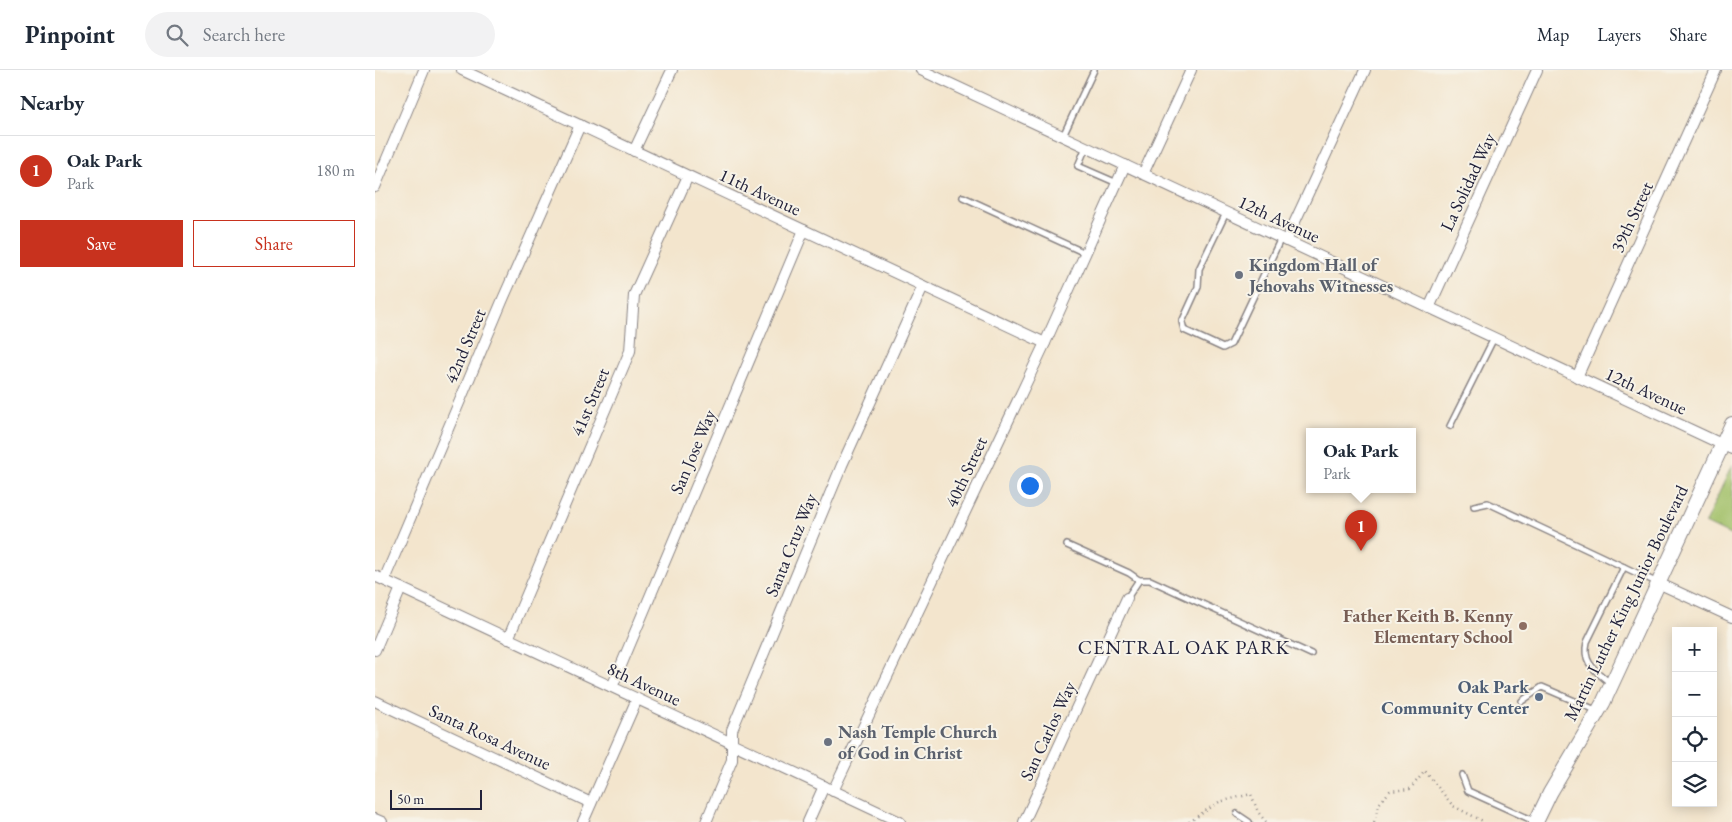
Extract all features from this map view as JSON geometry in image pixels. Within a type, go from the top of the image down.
[{"type":"street","points":[[375,187],[424,70]]},
{"type":"street","name":"11th Avenue","points":[[461,70],[1045,343]]},
{"type":"street","points":[[634,151],[672,70]]},
{"type":"street","name":"12th Avenue","points":[[921,70],[933,72],[1143,174],[1727,447]]},
{"type":"street","points":[[1143,174],[1191,70]]},
{"type":"street","points":[[1284,240],[1365,70]]},
{"type":"street","name":"La Solidad Way","points":[[1429,308],[1537,70]]},
{"type":"street","name":"39th Street","points":[[1577,377],[1716,70]]},
{"type":"street","name":"42nd Street","points":[[379,578],[580,125]]},
{"type":"street","name":"40th Street","points":[[833,791],[1045,343],[1125,165]]},
{"type":"street","name":"41st Street","points":[[508,639],[630,351],[634,295],[688,176]]},
{"type":"street","name":"San Jose Way","points":[[612,687],[804,230]]},
{"type":"street","name":"Santa Cruz Way","points":[[706,822],[732,760],[732,730],[842,465],[923,286]]},
{"type":"street","name":"Martin Luther King Junior Boulevard","points":[[1536,822],[1549,793],[1598,711],[1658,584],[1727,447],[1732,424]]},
{"type":"street","name":"8th Avenue","points":[[379,578],[899,822]]},
{"type":"street","points":[[1658,584],[1732,617]]},
{"type":"street","points":[[375,650],[401,588]]},
{"type":"street","name":"San Carlos Way","points":[[1024,822],[1127,598]]},
{"type":"street","points":[[583,822],[637,699]]},
{"type":"street","name":"Santa Rosa Avenue","points":[[375,701],[591,803]]},
{"type":"street","points":[[808,822],[823,786]]},
{"type":"street","points":[[375,819],[382,822]]},
{"type":"lane","points":[[1063,136],[1094,70]]},
{"type":"lane","points":[[1086,147],[1077,166],[1117,183]]},
{"type":"lane","points":[[963,197],[1085,253]]},
{"type":"lane","points":[[1227,213],[1199,269],[1198,287],[1181,322],[1184,330],[1223,348],[1231,344],[1284,240]]},
{"type":"lane","points":[[1450,426],[1493,338]]},
{"type":"lane","points":[[1474,506],[1488,503],[1658,584]]},
{"type":"lane","points":[[1067,545],[1129,573],[1139,580],[1149,580],[1311,654]]},
{"type":"lane","points":[[1611,684],[1589,665],[1585,651],[1587,642],[1624,567]]},
{"type":"lane","points":[[1127,598],[1139,580]]},
{"type":"lane","points":[[1522,701],[1542,687],[1598,711]]},
{"type":"lane","points":[[1462,774],[1468,791],[1536,822]]},
{"type":"lane","points":[[1237,814],[1249,822]]},
{"type":"path","points":[[1374,822],[1379,804],[1390,791],[1410,789],[1425,771],[1453,806],[1485,822]]},
{"type":"green space","points":[[1732,465],[1732,536],[1705,523]]},
{"type":"place","name":"Kingdom Hall of Jehovahs Witnesses","points":[[1239,275]]},
{"type":"place","name":"Oak Park","points":[[1361,551]]},
{"type":"place","name":"Father Keith B. Kenny Elementary School","points":[[1523,626]]},
{"type":"place","name":"Oak Park Community Center","points":[[1539,697]]},
{"type":"place","name":"Nash Temple Church of God in Christ","points":[[828,742]]},
{"type":"district","name":"CENTRAL OAK PARK","points":[[1184,647]]}]
